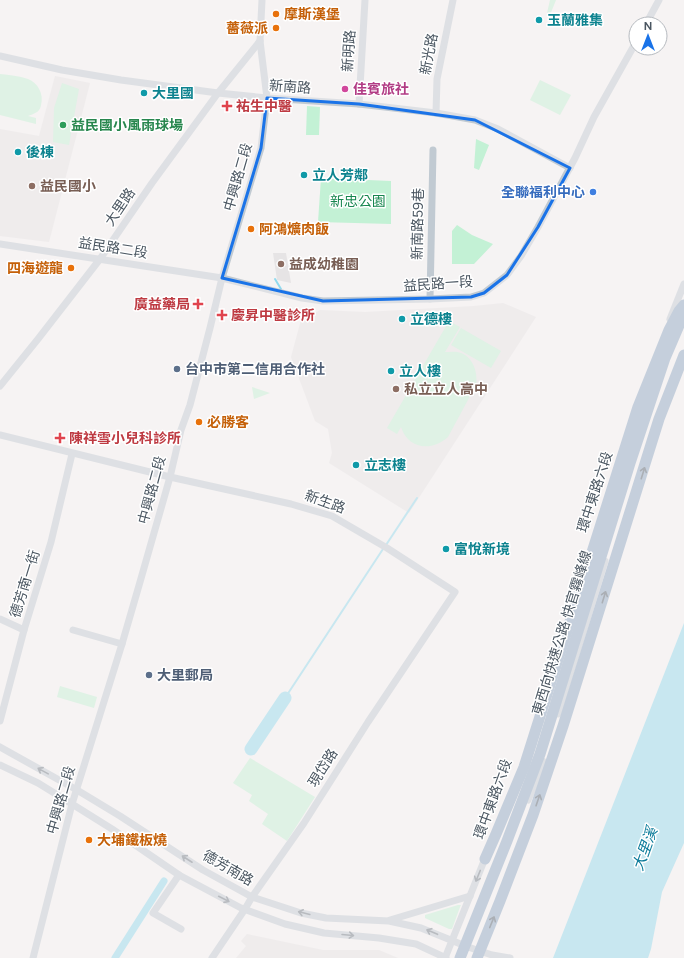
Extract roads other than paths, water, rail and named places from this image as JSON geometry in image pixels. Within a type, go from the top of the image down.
[{"type":"highway","points":[[485,859],[524,767],[638,407],[669,330],[679,310],[684,305]]},
{"type":"highway","name":"東西向快速公路 快官霧峰線","points":[[460,958],[540,754],[630,463],[666,358],[684,314]]},
{"type":"highway","name":"東西向快速公路 快官霧峰線","points":[[477,958],[538,800],[565,719],[659,419],[684,355]]},
{"type":"street","name":"中興路二段","points":[[33,958],[72,804],[122,644],[170,477],[181,430],[190,405],[222,278],[261,148],[267,98],[260,41],[262,0]]},
{"type":"street","name":"新明路","points":[[359,104],[365,0]]},
{"type":"street","name":"新光路","points":[[436,113],[437,79],[453,0]]},
{"type":"street","points":[[650,16],[659,0]]},
{"type":"street","name":"大里路","points":[[0,386],[100,259],[152,183],[218,93],[260,41]]},
{"type":"street","name":"新南路","points":[[0,56],[94,76],[218,93],[359,104],[436,113],[475,120],[498,129],[570,168]]},
{"type":"street","name":"益民路一段","points":[[222,278],[302,298],[323,301],[472,297],[484,293],[507,275],[522,256],[570,168],[594,117],[628,56]]},
{"type":"street","name":"新南路59巷","points":[[430,299],[432,150]]},
{"type":"street","name":"益民路二段","points":[[0,244],[222,278]]},
{"type":"street","name":"環中東路六段","points":[[446,958],[519,767],[614,471],[640,395],[684,284]]},
{"type":"street","name":"環中東路六段","points":[[464,958],[537,778],[574,666],[635,463],[670,360],[684,325]]},
{"type":"street","points":[[640,395],[656,400]]},
{"type":"street","name":"新生路","points":[[0,435],[72,454],[291,504],[332,516],[455,592]]},
{"type":"street","name":"德芳南一街","points":[[0,721],[24,630],[51,542],[72,454]]},
{"type":"street","name":"現岱路","points":[[212,958],[252,897],[304,823],[368,722],[455,592]]},
{"type":"street","points":[[0,619],[24,630]]},
{"type":"street","points":[[73,630],[122,644]]},
{"type":"street","name":"德芳南路","points":[[0,748],[77,790],[203,870],[252,897],[301,913],[326,918],[389,921],[421,928],[452,941],[492,954],[510,958]]},
{"type":"street","name":"德芳南路","points":[[0,765],[38,784],[72,804],[112,829],[179,875],[245,909],[285,924],[324,933],[379,938],[416,944],[446,958]]},
{"type":"street","points":[[179,875],[153,913],[180,929]]},
{"type":"street","points":[[389,921],[470,896]]},
{"type":"water","name":"大里溪","points":[[684,623],[684,843],[662,892],[648,958],[553,958]]},
{"type":"waterway","points":[[275,279],[281,289]]},
{"type":"waterway","points":[[386,545],[417,498]]},
{"type":"waterway","points":[[285,698],[383,549]]},
{"type":"waterway","points":[[251,749],[285,698]]},
{"type":"waterway","points":[[115,958],[164,881]]},
{"type":"place","name":"摩斯漢堡","points":[[276,14]]},
{"type":"place","name":"玉蘭雅集","points":[[539,20]]},
{"type":"place","name":"薔薇派","points":[[276,28]]},
{"type":"place","name":"佳賓旅社","points":[[345,89]]},
{"type":"place","name":"大里國","points":[[144,93]]},
{"type":"place","name":"𧙗生中醫","points":[[227,106]]},
{"type":"place","name":"益民國小風雨球場","points":[[63,125]]},
{"type":"place","name":"後棟","points":[[18,152]]},
{"type":"place","name":"立人芳鄰","points":[[304,175]]},
{"type":"place","name":"益民國小","points":[[32,186]]},
{"type":"place","name":"全聯福利中心","points":[[593,192]]},
{"type":"place","name":"阿鴻爌肉飯","points":[[251,229]]},
{"type":"place","name":"益成幼稚園","points":[[281,264]]},
{"type":"place","name":"四海遊龍","points":[[71,268]]},
{"type":"place","name":"廣益藥局","points":[[198,304]]},
{"type":"place","name":"慶昇中醫診所","points":[[222,315]]},
{"type":"place","name":"立德樓","points":[[402,319]]},
{"type":"place","name":"台中市第二信用合作社","points":[[177,369]]},
{"type":"place","name":"立人樓","points":[[391,371]]},
{"type":"place","name":"私立立人高中","points":[[396,389]]},
{"type":"place","name":"必勝客","points":[[199,422]]},
{"type":"place","name":"陳祥雪小兒科診所","points":[[60,438]]},
{"type":"place","name":"立志樓","points":[[356,465]]},
{"type":"place","name":"富悅新境","points":[[446,549]]},
{"type":"place","name":"大里郵局","points":[[149,675]]},
{"type":"place","name":"大埔鐵板燒","points":[[89,840]]},
{"type":"park label","name":"新忠公園","points":[[358,201]]}]
